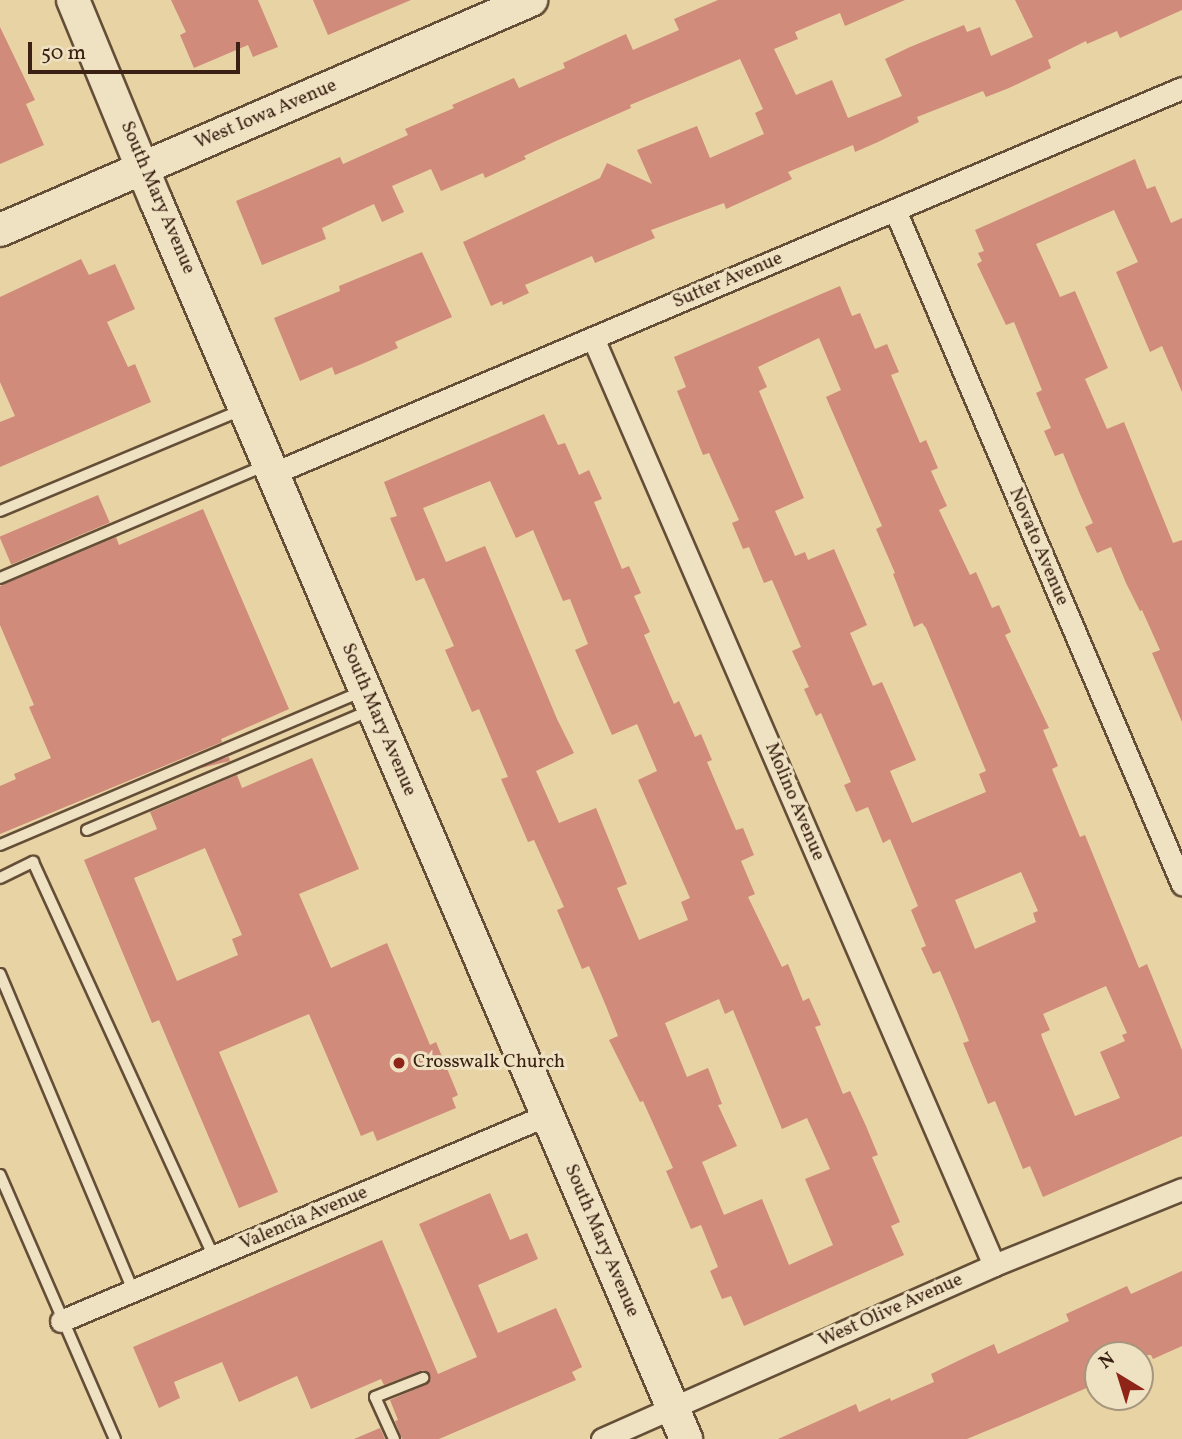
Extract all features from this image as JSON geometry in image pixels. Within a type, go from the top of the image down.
[{"type":"main road","name":"South Mary Avenue","points":[[73,0],[686,1439]]},
{"type":"main road","name":"West Iowa Avenue","points":[[0,230],[481,10],[531,0]]},
{"type":"street","name":"Sutter Avenue","points":[[272,468],[593,338],[1182,88]]},
{"type":"street","name":"Novato Avenue","points":[[895,210],[1182,884]]},
{"type":"street","name":"Molino Avenue","points":[[593,338],[994,1265]]},
{"type":"street","name":"Valencia Avenue","points":[[61,1321],[547,1115]]},
{"type":"street","name":"West Olive Avenue","points":[[602,1439],[994,1265],[1182,1188]]},
{"type":"lane","points":[[0,511],[246,408]]},
{"type":"lane","points":[[0,578],[272,468]]},
{"type":"lane","points":[[88,830],[369,699]]},
{"type":"lane","points":[[0,845],[369,699]]},
{"type":"lane","points":[[0,878],[33,862],[214,1258]]},
{"type":"lane","points":[[0,974],[134,1291]]},
{"type":"lane","points":[[0,1175],[61,1321],[115,1439]]},
{"type":"lane","points":[[394,1439],[375,1397],[423,1378]]},
{"type":"building","points":[[171,0],[258,0],[278,47],[253,57],[248,45],[194,68],[180,35],[186,32]]},
{"type":"building","points":[[313,0],[411,0],[328,35]]},
{"type":"building","points":[[718,0],[905,0],[845,26],[840,13],[795,32],[798,39],[774,49],[796,95],[832,80],[848,118],[902,96],[885,59],[910,47],[964,25],[967,32],[980,27],[991,56],[1033,37],[1015,0],[1182,0],[1182,10],[1120,38],[1117,31],[1087,44],[1086,41],[1048,60],[1051,68],[1009,88],[986,97],[983,91],[917,117],[919,122],[855,152],[853,145],[788,172],[792,179],[726,209],[724,203],[651,230],[655,238],[595,263],[592,256],[525,285],[529,293],[503,305],[502,301],[491,306],[463,242],[600,178],[607,163],[652,184],[637,150],[697,126],[710,158],[764,134],[755,113],[763,109],[740,59],[630,105],[631,108],[524,156],[526,159],[485,178],[483,173],[441,191],[431,169],[392,186],[404,212],[382,222],[374,204],[322,228],[326,239],[262,265],[236,201],[340,157],[343,164],[408,135],[405,129],[454,108],[452,105],[514,78],[519,88],[565,68],[563,63],[626,34],[633,50],[679,30],[674,19]]},
{"type":"building","points":[[0,27],[35,100],[26,104],[44,145],[0,164]]},
{"type":"building","points":[[1135,159],[1147,189],[1155,186],[1171,223],[1182,218],[1182,392],[1162,346],[1150,352],[1116,272],[1138,262],[1114,210],[1036,244],[1060,297],[1075,291],[1108,368],[1085,379],[1107,429],[1124,422],[1173,543],[1182,540],[1182,722],[1152,653],[1160,650],[1142,610],[1140,611],[1126,583],[1111,547],[1097,553],[1085,527],[1093,523],[1063,453],[1055,456],[1044,431],[1051,428],[1036,393],[1042,390],[1014,322],[1006,325],[977,264],[982,261],[978,253],[984,251],[975,230]]},
{"type":"building","points":[[422,252],[452,317],[395,342],[398,348],[364,363],[335,375],[332,367],[300,381],[274,318],[340,291],[339,286]]},
{"type":"building","points":[[81,259],[89,275],[115,264],[135,309],[107,322],[128,367],[135,364],[151,402],[0,467],[0,422],[15,416],[0,382],[0,297]]},
{"type":"building","points":[[840,286],[852,316],[860,313],[875,349],[887,344],[899,372],[891,375],[920,443],[926,440],[938,468],[931,471],[947,506],[939,510],[970,575],[976,572],[992,608],[999,605],[1011,632],[1005,635],[1049,728],[1043,730],[1058,766],[1052,769],[1080,837],[1085,835],[1139,968],[1147,964],[1182,1050],[1182,1136],[1043,1197],[1030,1166],[1023,1169],[995,1101],[988,1104],[963,1043],[969,1041],[940,971],[933,974],[921,948],[926,946],[911,910],[918,906],[890,839],[883,843],[868,807],[856,812],[844,785],[851,782],[821,713],[816,716],[804,689],[809,687],[792,651],[801,647],[772,580],[764,583],[749,547],[743,549],[732,523],[739,520],[709,453],[703,455],[677,391],[686,387],[674,357]],"holes":[[[819,338],[841,390],[826,397],[882,526],[876,529],[895,573],[893,574],[914,627],[922,623],[926,628],[986,771],[979,774],[986,792],[912,823],[890,771],[916,760],[882,682],[873,686],[850,633],[867,625],[834,549],[808,560],[805,552],[795,556],[775,511],[804,498],[759,391],[767,387],[758,367]],[[1021,872],[1038,911],[1033,913],[1036,922],[975,949],[955,900]],[[1106,986],[1127,1033],[1122,1035],[1125,1041],[1100,1052],[1120,1098],[1075,1116],[1041,1034],[1050,1030],[1043,1014]]]},
{"type":"building","points":[[544,414],[558,445],[565,443],[579,475],[589,470],[602,499],[594,502],[622,569],[629,566],[641,593],[634,596],[650,632],[644,635],[674,704],[679,701],[695,737],[701,734],[712,760],[707,762],[736,830],[743,828],[754,855],[741,861],[755,894],[748,897],[782,967],[788,964],[803,1001],[809,998],[821,1025],[815,1027],[843,1094],[850,1091],[878,1155],[872,1157],[900,1222],[891,1226],[904,1255],[744,1326],[731,1296],[722,1299],[710,1271],[718,1267],[701,1225],[691,1229],[666,1171],[673,1168],[643,1101],[640,1102],[609,1040],[618,1036],[606,1006],[589,966],[582,969],[557,910],[564,907],[534,840],[528,842],[501,779],[508,777],[479,709],[472,712],[445,650],[454,646],[424,578],[416,581],[390,518],[397,516],[384,482]],"holes":[[[490,481],[516,538],[533,530],[563,601],[570,599],[588,644],[575,650],[612,735],[637,724],[657,771],[638,780],[690,898],[681,902],[688,920],[639,940],[617,888],[627,884],[596,808],[559,823],[536,771],[574,753],[557,719],[485,546],[446,562],[423,508]],[[719,999],[725,1014],[733,1010],[782,1129],[807,1118],[830,1169],[805,1179],[833,1245],[789,1265],[762,1199],[724,1215],[702,1162],[737,1146],[718,1105],[722,1104],[708,1068],[687,1077],[665,1023]]]},
{"type":"building","points":[[98,495],[110,523],[11,564],[0,537]]},
{"type":"building","points":[[203,509],[289,709],[221,739],[222,742],[0,834],[0,786],[16,779],[14,774],[51,758],[29,707],[34,705],[0,625],[0,586],[116,537],[119,545]]},
{"type":"building","points":[[229,757],[230,761],[138,784],[137,780]]},
{"type":"building","points":[[312,758],[359,869],[299,894],[331,968],[387,943],[430,1045],[436,1042],[458,1095],[452,1098],[456,1108],[377,1141],[373,1131],[361,1136],[309,1014],[219,1052],[278,1192],[239,1208],[159,1020],[152,1023],[84,860],[157,829],[150,812],[237,775],[242,788]],"holes":[[[205,848],[242,935],[232,939],[238,955],[177,981],[134,878]]]},
{"type":"building","points":[[490,1193],[510,1240],[527,1233],[538,1259],[478,1285],[498,1333],[556,1308],[582,1367],[572,1372],[576,1380],[439,1439],[402,1439],[390,1400],[429,1383],[430,1375],[423,1370],[384,1385],[381,1379],[311,1409],[297,1376],[239,1402],[222,1362],[174,1382],[180,1398],[159,1408],[133,1347],[382,1240],[438,1374],[477,1357],[419,1224]]},
{"type":"building","points":[[1182,1271],[1182,1346],[1154,1359],[1154,1341],[1084,1341],[1084,1389],[967,1439],[778,1439],[856,1404],[859,1412],[890,1398],[891,1401],[934,1382],[931,1374],[994,1344],[998,1354],[1069,1321],[1066,1314],[1127,1286],[1131,1294]]},
{"type":"building","points":[[380,1428],[385,1439],[354,1439]]},
{"type":"place","name":"Crosswalk Church","points":[[399,1063]]}]
